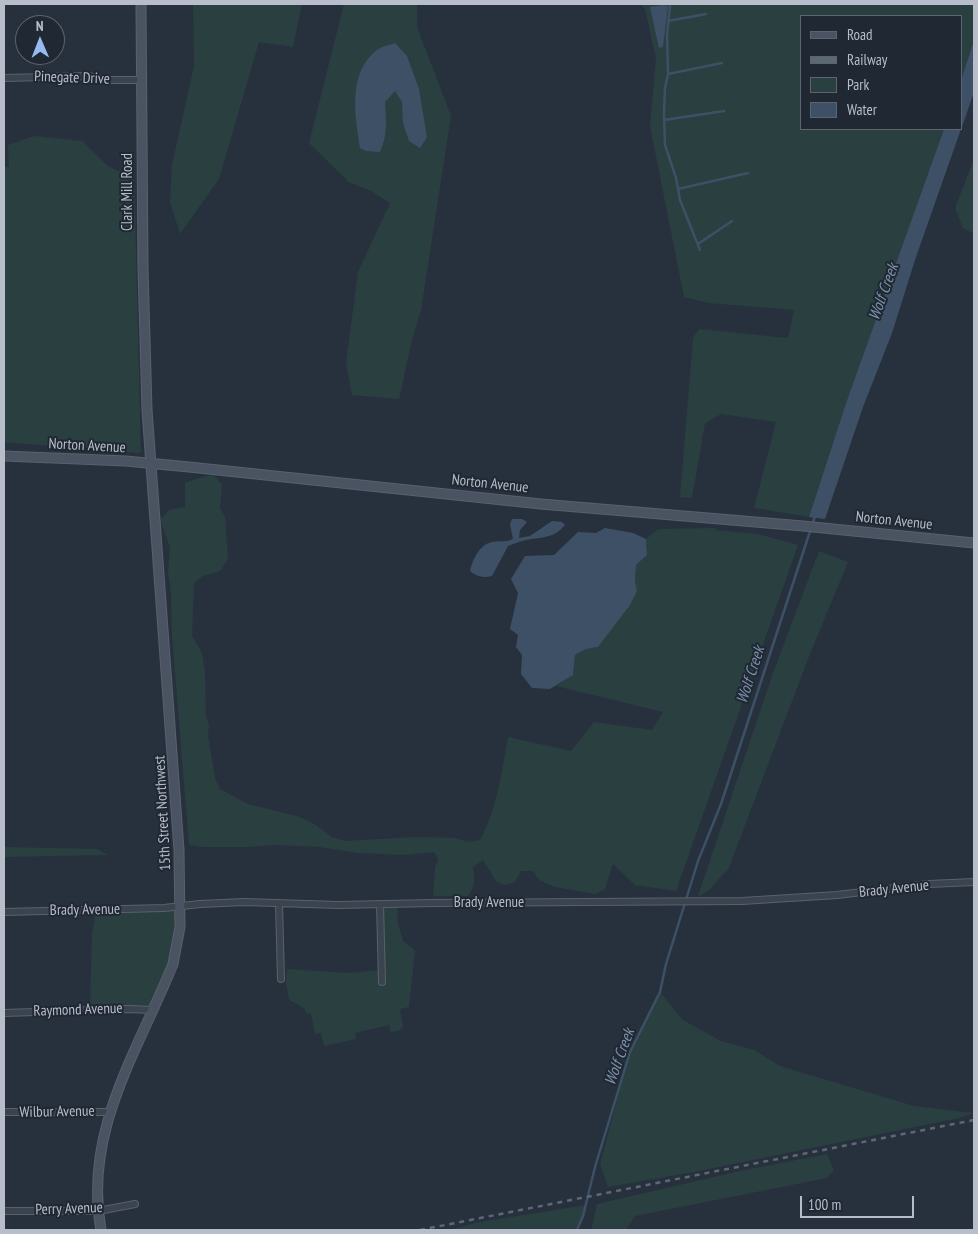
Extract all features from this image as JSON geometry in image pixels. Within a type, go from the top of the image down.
[{"type":"street","name":"Clark Mill Road","points":[[141,4],[142,269],[146,380]]},
{"type":"street","name":"Pinegate Drive","points":[[4,78],[88,76],[110,80],[141,80]]},
{"type":"street","name":"15th Street Northwest","points":[[101,1230],[98,1211],[102,1150],[110,1112],[121,1079],[173,964],[178,947],[181,906],[177,802],[150,464],[146,380]]},
{"type":"street","name":"Norton Avenue","points":[[4,456],[150,464],[541,504],[826,528],[974,543]]},
{"type":"street","name":"Brady Avenue","points":[[4,912],[125,910],[200,904],[338,905],[704,902],[794,898],[929,884],[974,882]]},
{"type":"street","points":[[279,904],[281,979]]},
{"type":"street","points":[[380,904],[382,982]]},
{"type":"street","name":"Raymond Avenue","points":[[4,1013],[153,1010]]},
{"type":"street","name":"Wilbur Avenue","points":[[4,1112],[110,1112]]},
{"type":"street","name":"Perry Avenue","points":[[4,1210],[98,1211],[134,1204]]},
{"type":"green space","points":[[193,4],[302,4],[293,47],[259,42],[219,179],[180,234],[170,202],[172,165],[194,66]]},
{"type":"green space","points":[[344,4],[417,4],[417,27],[451,116],[421,310],[411,343],[399,399],[352,395],[346,363],[358,272],[390,203],[371,191],[349,182],[309,143]]},
{"type":"green space","points":[[640,4],[974,4],[974,40],[963,74],[963,15],[800,15],[800,130],[944,130],[846,403],[809,517],[754,508],[776,422],[721,414],[705,423],[692,498],[680,497],[693,338],[699,329],[788,338],[794,310],[708,303],[684,297],[650,126],[656,58],[645,9]]},
{"type":"green space","points":[[34,136],[82,141],[108,166],[118,171],[134,171],[141,453],[4,442],[4,167],[9,167],[8,145]]},
{"type":"green space","points":[[974,159],[974,234],[963,228],[955,208]]},
{"type":"green space","points":[[214,475],[222,485],[220,508],[225,517],[228,559],[220,571],[203,576],[194,583],[192,636],[202,653],[205,673],[206,716],[209,725],[208,736],[215,778],[220,789],[248,804],[300,817],[316,825],[332,837],[345,841],[414,837],[455,838],[468,842],[480,840],[495,803],[508,737],[571,751],[594,722],[652,730],[663,712],[556,686],[573,675],[575,655],[586,649],[598,647],[637,591],[635,580],[636,565],[647,555],[646,539],[658,529],[716,528],[715,530],[758,534],[798,545],[676,891],[635,885],[613,864],[605,889],[595,894],[555,887],[539,880],[533,871],[521,871],[515,882],[504,885],[496,881],[483,860],[473,867],[474,883],[468,896],[433,896],[435,868],[438,859],[434,852],[405,855],[359,853],[319,847],[278,845],[203,847],[189,845],[172,636],[171,594],[168,571],[170,547],[160,520],[169,510],[185,507],[185,483]]},
{"type":"green space","points":[[819,551],[848,562],[808,659],[728,870],[711,888],[698,896],[772,676]]},
{"type":"green space","points":[[4,847],[97,849],[108,855],[4,857]]},
{"type":"green space","points":[[397,903],[398,924],[403,941],[415,950],[409,1007],[400,1009],[403,1027],[401,1030],[391,1032],[389,1025],[355,1033],[356,1039],[324,1046],[321,1033],[315,1034],[311,1013],[307,1014],[304,1008],[289,1000],[286,983],[287,969],[349,973],[381,970],[380,904]]},
{"type":"green space","points":[[178,909],[175,947],[152,1008],[90,1007],[92,935],[96,910]]},
{"type":"green space","points":[[660,992],[683,1020],[721,1041],[754,1050],[780,1066],[914,1106],[974,1113],[959,1118],[694,1172],[608,1187],[600,1164],[623,1077],[630,1052]]},
{"type":"green space","points":[[827,1154],[834,1170],[827,1178],[635,1216],[626,1230],[591,1230],[597,1204],[740,1171]]},
{"type":"green space","points":[[586,1205],[577,1230],[452,1230],[474,1223]]},
{"type":"water","points":[[668,6],[663,47],[659,48],[650,7]]},
{"type":"water","points":[[974,40],[974,92],[963,124],[963,74]]},
{"type":"water","points":[[395,43],[407,56],[419,89],[427,137],[420,148],[409,141],[403,123],[402,102],[395,91],[385,102],[385,133],[380,152],[366,151],[360,148],[356,122],[355,96],[357,83],[367,60],[377,50]]},
{"type":"water","points":[[944,130],[961,130],[916,257],[892,333],[863,407],[825,519],[809,517],[846,403]]},
{"type":"water","points":[[512,519],[522,519],[527,522],[520,530],[519,538],[530,536],[552,521],[562,522],[565,525],[558,532],[550,536],[526,540],[508,546],[492,576],[475,575],[470,571],[480,549],[492,542],[513,539],[510,524]]},
{"type":"water","points":[[605,528],[633,533],[646,539],[647,555],[636,565],[635,580],[637,591],[630,605],[598,647],[586,649],[575,655],[573,675],[550,689],[532,688],[521,674],[522,655],[516,647],[518,635],[510,629],[518,593],[511,579],[525,556],[554,555],[578,532],[596,533]]},
{"type":"waterway","points":[[670,6],[667,35],[668,74],[665,88],[664,113],[665,145],[676,178],[680,200],[700,250]]},
{"type":"waterway","points":[[668,21],[706,14]]},
{"type":"waterway","points":[[668,74],[722,63]]},
{"type":"waterway","points":[[664,120],[724,111]]},
{"type":"waterway","points":[[678,189],[748,173]]},
{"type":"waterway","points":[[698,244],[732,221]]},
{"type":"waterway","name":"Wolf Creek","points":[[577,1230],[583,1216],[595,1167],[630,1052],[660,992],[666,964],[698,861],[721,804],[815,516]]},
{"type":"railway","points":[[420,1230],[974,1120]]}]
